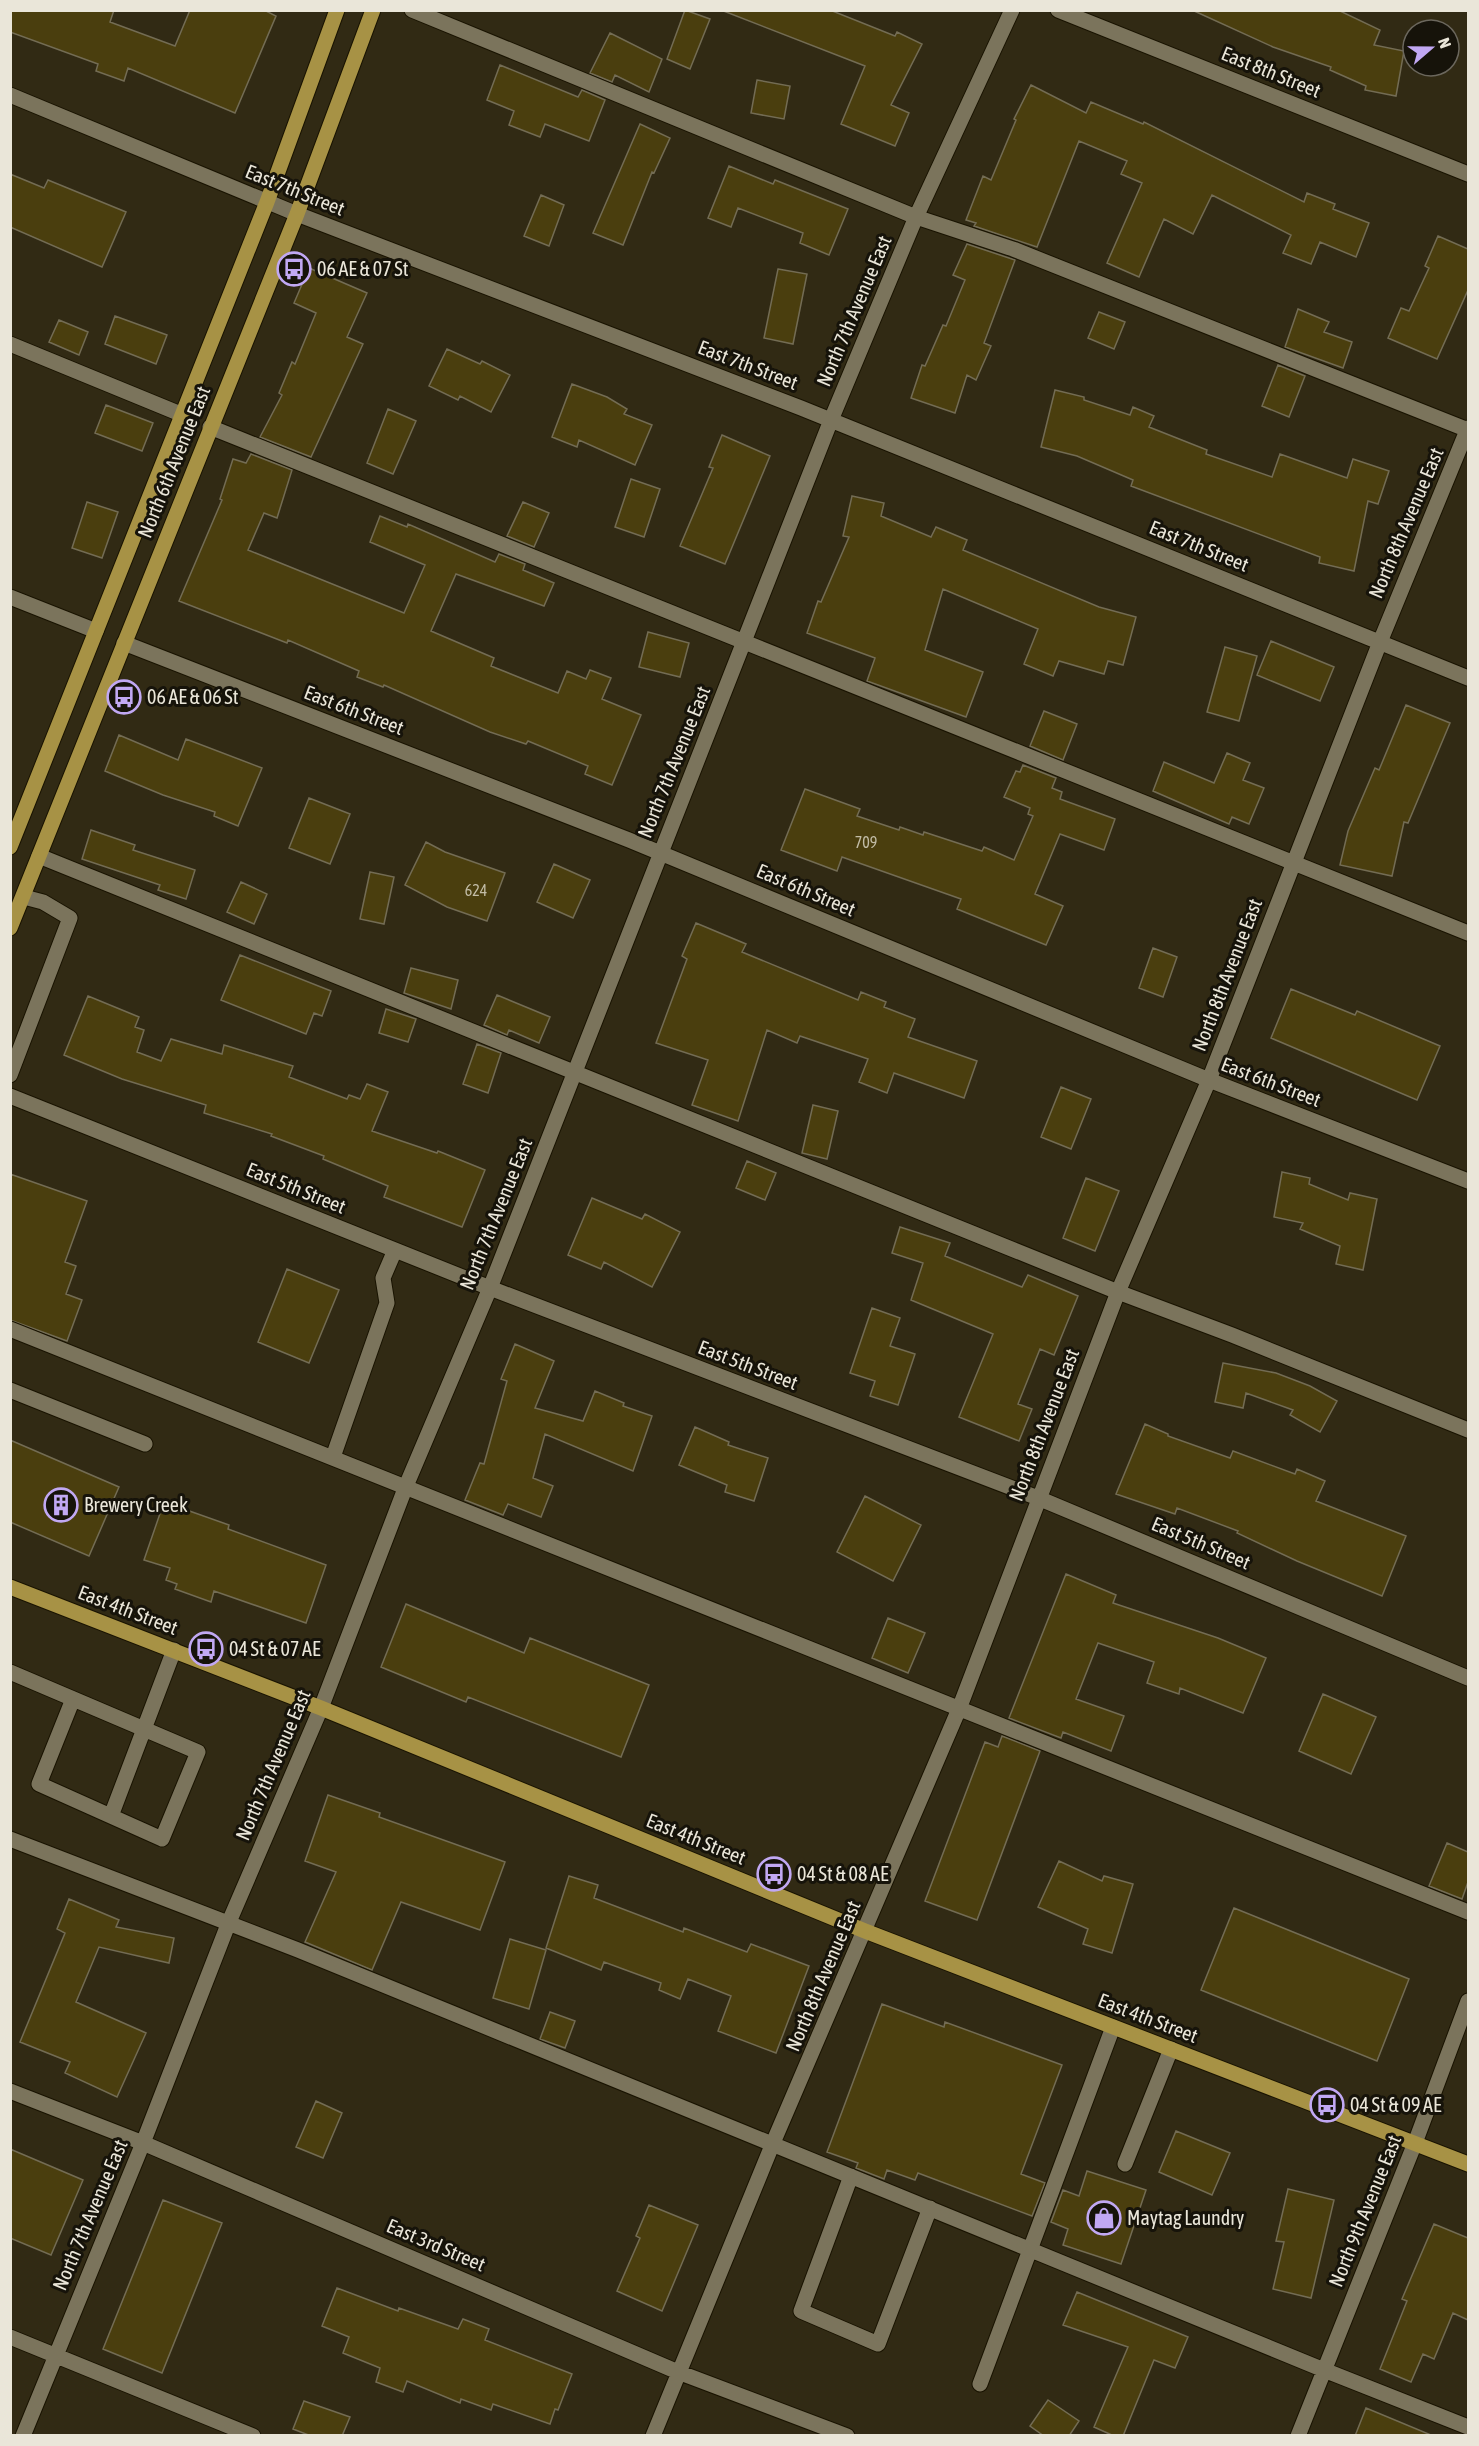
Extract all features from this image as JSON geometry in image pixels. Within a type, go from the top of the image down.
[{"type":"main road","name":"North 6th Avenue East","points":[[11,846],[267,202],[337,10]]},
{"type":"main road","name":"North 6th Avenue East","points":[[10,928],[297,214],[373,10]]},
{"type":"main road","name":"East 4th Street","points":[[10,1587],[321,1708],[865,1931],[1468,2164]]},
{"type":"street","points":[[412,10],[916,217],[1013,249],[1468,430]]},
{"type":"street","name":"North 7th Avenue East","points":[[23,2436],[143,2143],[229,1922],[321,1708],[406,1486],[490,1288],[659,852],[746,641],[831,420],[916,217],[1012,10]]},
{"type":"street","name":"East 8th Street","points":[[1058,10],[1468,174]]},
{"type":"street","name":"East 7th Street","points":[[10,95],[297,214],[831,420],[1468,678]]},
{"type":"street","points":[[10,344],[183,415]]},
{"type":"street","points":[[210,427],[746,641],[1292,865],[1468,933]]},
{"type":"street","name":"North 8th Avenue East","points":[[653,2436],[773,2143],[959,1708],[1118,1292],[1209,1080],[1380,642],[1468,430]]},
{"type":"street","points":[[10,597],[96,631]]},
{"type":"street","name":"East 6th Street","points":[[124,643],[659,852],[1209,1080],[1468,1181]]},
{"type":"street","points":[[39,856],[1118,1292],[1232,1335],[1468,1430]]},
{"type":"street","points":[[10,1075],[70,918],[44,902],[24,897]]},
{"type":"street","name":"East 5th Street","points":[[10,1096],[490,1288],[1038,1498],[1468,1678]]},
{"type":"street","points":[[333,1457],[387,1303],[383,1278],[395,1250]]},
{"type":"street","points":[[10,1329],[1468,1912]]},
{"type":"street","points":[[10,1390],[145,1444]]},
{"type":"street","points":[[111,1816],[146,1729],[174,1650]]},
{"type":"street","points":[[10,1672],[198,1752],[162,1839],[39,1784],[73,1700]]},
{"type":"street","points":[[10,1839],[229,1922],[1468,2427]]},
{"type":"street","name":"North 9th Avenue East","points":[[1298,2436],[1415,2143],[1468,2001]]},
{"type":"street","points":[[980,2384],[1032,2250],[1113,2027]]},
{"type":"street","points":[[1125,2164],[1171,2049]]},
{"type":"street","name":"East 3rd Street","points":[[10,2091],[143,2143],[678,2372],[847,2436]]},
{"type":"street","points":[[851,2176],[801,2311],[878,2344],[930,2208]]},
{"type":"street","points":[[10,2337],[253,2436]]},
{"type":"building","points":[[10,10],[114,10],[110,22],[175,46],[190,10],[264,10],[276,16],[235,113],[128,68],[124,81],[96,71],[98,64],[10,32]]},
{"type":"building","points":[[685,10],[710,19],[690,69],[667,59]]},
{"type":"building","points":[[721,10],[830,10],[895,36],[897,32],[922,44],[891,105],[909,113],[895,146],[841,124],[865,66]]},
{"type":"building","points":[[1192,10],[1338,10],[1380,30],[1374,45],[1401,50],[1401,68],[1396,96],[1365,90],[1366,86],[1330,70],[1331,67],[1273,47]]},
{"type":"building","points":[[610,33],[662,59],[649,92],[615,75],[612,82],[590,73]]},
{"type":"building","points":[[500,65],[578,97],[582,90],[605,100],[589,141],[545,124],[540,137],[509,125],[514,111],[487,100]]},
{"type":"building","points":[[757,80],[790,86],[784,119],[751,113]]},
{"type":"building","points":[[1031,85],[1086,113],[1091,102],[1143,124],[1144,122],[1304,202],[1307,193],[1335,204],[1333,209],[1369,223],[1356,257],[1320,242],[1311,264],[1283,253],[1291,235],[1212,195],[1193,234],[1164,219],[1139,277],[1107,263],[1142,183],[1121,174],[1127,161],[1079,141],[1037,247],[974,226],[976,223],[966,220],[983,176],[991,180],[1016,120],[1014,119]]},
{"type":"building","points":[[640,124],[670,138],[654,173],[652,172],[623,245],[593,233]]},
{"type":"building","points":[[729,166],[773,184],[775,180],[848,209],[829,255],[800,243],[803,233],[738,208],[731,227],[708,218]]},
{"type":"building","points":[[10,174],[44,188],[48,180],[126,212],[102,267],[10,227]]},
{"type":"building","points":[[541,195],[564,205],[549,246],[524,236]]},
{"type":"building","points":[[1438,236],[1468,249],[1468,290],[1437,359],[1388,338],[1401,308],[1409,311],[1429,268],[1425,266]]},
{"type":"building","points":[[967,244],[1015,260],[984,343],[991,346],[976,380],[967,375],[955,413],[911,398],[922,365],[925,366],[943,325],[946,326],[965,280],[953,275]]},
{"type":"building","points":[[309,268],[367,293],[347,337],[363,344],[311,457],[260,437],[282,395],[279,393],[292,362],[295,364],[316,313],[294,303]]},
{"type":"building","points":[[778,269],[807,274],[793,344],[764,338]]},
{"type":"building","points":[[1298,309],[1329,322],[1324,332],[1352,342],[1343,368],[1285,347]]},
{"type":"building","points":[[1099,312],[1125,322],[1114,349],[1088,338]]},
{"type":"building","points":[[115,316],[167,335],[156,364],[105,344]]},
{"type":"building","points":[[59,320],[88,332],[79,355],[49,342]]},
{"type":"building","points":[[447,349],[480,364],[482,361],[510,375],[491,412],[460,396],[458,400],[429,386]]},
{"type":"building","points":[[1278,365],[1305,376],[1289,417],[1262,406]]},
{"type":"building","points":[[572,384],[607,397],[627,409],[624,414],[652,425],[635,465],[579,440],[577,447],[552,437]]},
{"type":"building","points":[[1055,390],[1084,397],[1084,400],[1130,415],[1133,407],[1154,416],[1149,427],[1207,450],[1206,454],[1272,477],[1280,454],[1347,478],[1353,459],[1389,471],[1378,504],[1368,501],[1354,571],[1319,563],[1320,557],[1131,486],[1133,480],[1077,456],[1041,447]]},
{"type":"building","points":[[106,405],[153,423],[142,451],[95,433]]},
{"type":"building","points":[[388,409],[416,421],[393,474],[367,463]]},
{"type":"building","points":[[722,435],[770,456],[725,564],[680,546],[713,468],[709,467]]},
{"type":"building","points":[[251,454],[292,470],[277,518],[264,513],[248,550],[404,613],[425,565],[370,542],[380,516],[407,527],[408,524],[495,562],[499,554],[525,564],[523,570],[554,583],[544,606],[456,574],[431,631],[494,658],[491,666],[558,693],[567,671],[586,679],[590,670],[611,678],[602,699],[641,715],[612,785],[585,774],[588,766],[528,741],[526,744],[490,732],[384,685],[383,687],[357,677],[359,671],[288,640],[287,643],[179,601],[222,500],[220,499],[233,459],[246,463]]},
{"type":"building","points":[[631,479],[660,489],[644,537],[615,527]]},
{"type":"building","points":[[852,496],[884,503],[881,516],[931,537],[936,527],[967,540],[963,550],[1099,607],[1136,617],[1123,665],[1108,661],[1104,674],[1059,661],[1053,676],[1024,664],[1038,629],[943,589],[925,650],[983,672],[966,717],[867,681],[875,658],[807,633],[818,601],[821,602],[849,537],[843,536]]},
{"type":"building","points":[[87,502],[118,512],[102,558],[72,548]]},
{"type":"building","points":[[523,502],[549,513],[534,547],[507,536]]},
{"type":"building","points":[[648,632],[689,643],[680,677],[639,667]]},
{"type":"building","points":[[1271,641],[1334,667],[1320,701],[1257,675]]},
{"type":"building","points":[[1225,647],[1257,656],[1239,721],[1207,712]]},
{"type":"building","points":[[1406,705],[1450,723],[1408,823],[1404,822],[1392,876],[1340,865],[1348,831],[1375,768],[1379,770]]},
{"type":"building","points":[[1044,711],[1077,724],[1063,760],[1030,746]]},
{"type":"building","points":[[119,735],[178,760],[186,739],[262,768],[238,826],[214,816],[215,812],[163,795],[105,771]]},
{"type":"building","points":[[1227,753],[1250,763],[1243,780],[1264,788],[1249,824],[1232,817],[1229,824],[1153,791],[1164,762],[1214,783]]},
{"type":"building","points":[[1023,765],[1056,778],[1052,788],[1062,792],[1060,799],[1115,819],[1104,850],[1060,834],[1035,894],[1063,906],[1046,945],[957,909],[961,899],[842,857],[837,871],[781,850],[805,789],[860,809],[857,816],[899,830],[900,827],[923,835],[924,832],[982,851],[984,847],[1014,860],[1033,816],[1028,814],[1030,808],[1004,797],[1016,771],[1020,772]]},
{"type":"building","points":[[309,798],[350,814],[330,864],[289,848]]},
{"type":"building","points":[[91,830],[135,845],[133,850],[195,870],[186,899],[158,890],[160,885],[82,859]]},
{"type":"building","points":[[426,842],[445,852],[505,873],[487,921],[447,907],[405,885]]},
{"type":"building","points":[[554,864],[590,880],[573,918],[537,902]]},
{"type":"building","points":[[370,872],[394,877],[384,924],[360,919]]},
{"type":"building","points":[[241,882],[267,894],[254,924],[227,912]]},
{"type":"building","points":[[696,923],[746,944],[742,952],[858,1000],[861,992],[886,1002],[884,1007],[915,1019],[908,1037],[977,1061],[964,1098],[894,1073],[887,1093],[859,1082],[868,1059],[800,1036],[797,1043],[767,1030],[738,1121],[692,1105],[708,1060],[656,1043],[687,959],[682,956]]},
{"type":"building","points":[[1153,948],[1177,957],[1163,997],[1139,988]]},
{"type":"building","points":[[240,955],[331,991],[322,1016],[314,1013],[306,1034],[221,1000]]},
{"type":"building","points":[[411,968],[458,980],[451,1009],[404,993]]},
{"type":"building","points":[[1291,989],[1355,1015],[1357,1011],[1440,1046],[1417,1100],[1271,1038]]},
{"type":"building","points":[[497,995],[550,1017],[539,1043],[509,1030],[507,1035],[484,1025]]},
{"type":"building","points":[[88,996],[139,1017],[135,1027],[144,1030],[137,1052],[161,1061],[171,1039],[222,1054],[224,1045],[293,1066],[289,1077],[347,1099],[349,1095],[360,1099],[367,1084],[388,1092],[372,1131],[437,1153],[438,1151],[485,1170],[462,1227],[384,1197],[388,1186],[323,1159],[324,1156],[271,1136],[272,1134],[204,1113],[206,1105],[122,1079],[64,1055]]},
{"type":"building","points":[[386,1009],[416,1019],[408,1042],[379,1033]]},
{"type":"building","points":[[477,1044],[501,1053],[488,1093],[463,1084]]},
{"type":"building","points":[[1061,1087],[1091,1099],[1071,1149],[1041,1137]]},
{"type":"building","points":[[813,1105],[838,1111],[827,1159],[802,1153]]},
{"type":"building","points":[[747,1161],[776,1173],[765,1200],[736,1188]]},
{"type":"building","points":[[1282,1172],[1310,1178],[1309,1184],[1348,1200],[1350,1193],[1377,1199],[1363,1270],[1336,1264],[1340,1246],[1300,1229],[1303,1223],[1274,1217]]},
{"type":"building","points":[[10,1174],[87,1201],[65,1262],[76,1266],[66,1294],[82,1300],[67,1341],[10,1320]]},
{"type":"building","points":[[1086,1178],[1119,1191],[1095,1251],[1063,1238]]},
{"type":"building","points":[[592,1198],[642,1219],[645,1214],[680,1232],[652,1287],[604,1262],[601,1269],[568,1255]]},
{"type":"building","points":[[900,1227],[950,1243],[945,1256],[1022,1287],[1028,1275],[1078,1296],[1054,1355],[1040,1349],[1018,1404],[1032,1409],[1019,1441],[959,1417],[993,1334],[911,1300],[923,1263],[892,1253]]},
{"type":"building","points":[[287,1269],[339,1290],[309,1363],[258,1342]]},
{"type":"building","points":[[872,1308],[900,1318],[890,1346],[915,1354],[898,1405],[870,1396],[875,1381],[850,1373]]},
{"type":"building","points":[[515,1344],[554,1361],[535,1408],[583,1421],[595,1391],[624,1403],[623,1406],[652,1416],[633,1471],[545,1434],[533,1478],[553,1486],[541,1517],[508,1504],[503,1515],[465,1500],[480,1463],[484,1464],[507,1381],[501,1379]]},
{"type":"building","points":[[1223,1363],[1276,1373],[1310,1386],[1337,1401],[1320,1432],[1290,1415],[1293,1410],[1246,1393],[1243,1408],[1215,1402]]},
{"type":"building","points":[[1145,1424],[1168,1436],[1230,1458],[1233,1451],[1295,1474],[1297,1469],[1325,1481],[1316,1501],[1406,1536],[1382,1596],[1297,1561],[1237,1533],[1238,1531],[1177,1508],[1175,1514],[1116,1494]]},
{"type":"building","points":[[695,1427],[729,1442],[728,1445],[768,1458],[754,1501],[725,1492],[727,1485],[679,1465]]},
{"type":"building","name":"Brewery Creek","points":[[10,1440],[119,1487],[89,1556],[10,1522]]},
{"type":"building","points":[[865,1496],[921,1525],[893,1581],[837,1552]]},
{"type":"building","points":[[164,1502],[229,1525],[228,1529],[326,1565],[306,1623],[214,1591],[211,1602],[175,1589],[177,1584],[166,1580],[170,1568],[144,1560]]},
{"type":"building","points":[[1066,1574],[1116,1595],[1113,1603],[1218,1638],[1266,1658],[1243,1713],[1180,1688],[1179,1694],[1147,1683],[1154,1662],[1098,1643],[1076,1699],[1124,1716],[1111,1751],[1063,1732],[1061,1738],[1009,1718]]},
{"type":"building","points":[[406,1604],[524,1653],[530,1638],[649,1685],[621,1757],[468,1697],[466,1702],[381,1667]]},
{"type":"building","points":[[888,1618],[925,1633],[908,1673],[872,1658]]},
{"type":"building","points":[[1323,1694],[1376,1717],[1351,1774],[1299,1751]]},
{"type":"building","points":[[1002,1736],[1040,1751],[977,1920],[925,1901],[985,1742],[998,1747]]},
{"type":"building","points":[[328,1795],[380,1813],[379,1817],[505,1862],[480,1930],[401,1902],[372,1970],[305,1942],[336,1872],[305,1861]]},
{"type":"building","points":[[1447,1843],[1468,1852],[1468,1882],[1462,1899],[1429,1886]]},
{"type":"building","points":[[1059,1861],[1102,1881],[1104,1876],[1133,1884],[1112,1953],[1083,1944],[1088,1929],[1038,1907]]},
{"type":"building","points":[[569,1876],[598,1885],[594,1898],[683,1932],[684,1928],[747,1952],[751,1944],[809,1966],[776,2053],[718,2031],[731,1996],[688,1979],[680,1999],[659,1990],[661,1983],[604,1962],[601,1970],[546,1948]]},
{"type":"building","points":[[69,1899],[119,1920],[116,1927],[174,1938],[169,1963],[99,1947],[76,2002],[146,2033],[117,2097],[65,2073],[70,2062],[20,2042],[65,1933],[57,1929]]},
{"type":"building","points":[[1234,1908],[1409,1979],[1377,2061],[1201,1990]]},
{"type":"building","points":[[510,1939],[546,1950],[529,2009],[493,1998]]},
{"type":"building","points":[[882,2004],[944,2027],[945,2022],[1062,2065],[1021,2174],[1045,2183],[1032,2216],[918,2173],[915,2180],[887,2170],[884,2179],[856,2168],[858,2163],[827,2152]]},
{"type":"building","points":[[550,2012],[575,2021],[565,2048],[540,2039]]},
{"type":"building","points":[[316,2101],[342,2113],[323,2158],[296,2147]]},
{"type":"building","points":[[1176,2131],[1230,2153],[1212,2195],[1159,2172]]},
{"type":"building","points":[[10,2149],[83,2180],[51,2255],[10,2238]]},
{"type":"building","name":"Maytag Laundry","points":[[1087,2171],[1146,2190],[1121,2264],[1063,2245],[1068,2229],[1051,2222],[1063,2190],[1079,2196]]},
{"type":"building","points":[[1288,2189],[1334,2200],[1311,2298],[1273,2289],[1284,2242],[1276,2241]]},
{"type":"building","points":[[163,2200],[222,2223],[162,2373],[103,2349]]},
{"type":"building","points":[[649,2205],[698,2225],[662,2311],[617,2291],[640,2238],[636,2236]]},
{"type":"building","points":[[1434,2224],[1468,2238],[1468,2320],[1453,2313],[1434,2359],[1423,2354],[1411,2382],[1380,2369],[1407,2301],[1402,2299]]},
{"type":"building","points":[[337,2288],[398,2311],[399,2308],[458,2329],[463,2319],[489,2329],[485,2340],[572,2374],[550,2424],[493,2404],[491,2410],[461,2399],[460,2403],[407,2381],[403,2392],[376,2382],[380,2368],[343,2353],[349,2337],[322,2326]]},
{"type":"building","points":[[1077,2292],[1188,2337],[1175,2368],[1154,2360],[1123,2436],[1114,2436],[1094,2427],[1128,2347],[1063,2325]]},
{"type":"building","points":[[1048,2400],[1079,2421],[1069,2436],[1044,2436],[1030,2426]]},
{"type":"building","points":[[304,2401],[350,2417],[342,2436],[311,2436],[293,2429]]},
{"type":"building","points":[[1366,2408],[1431,2435],[1355,2436]]},
{"type":"place","name":"06 AE & 07 St","points":[[294,269]]},
{"type":"place","name":"06 AE & 06 St","points":[[124,697]]},
{"type":"place","name":"Brewery Creek","points":[[61,1505]]},
{"type":"place","name":"04 St & 07 AE","points":[[206,1649]]},
{"type":"place","name":"04 St & 08 AE","points":[[774,1874]]},
{"type":"place","name":"04 St & 09 AE","points":[[1327,2105]]},
{"type":"place","name":"Maytag Laundry","points":[[1104,2218]]}]
